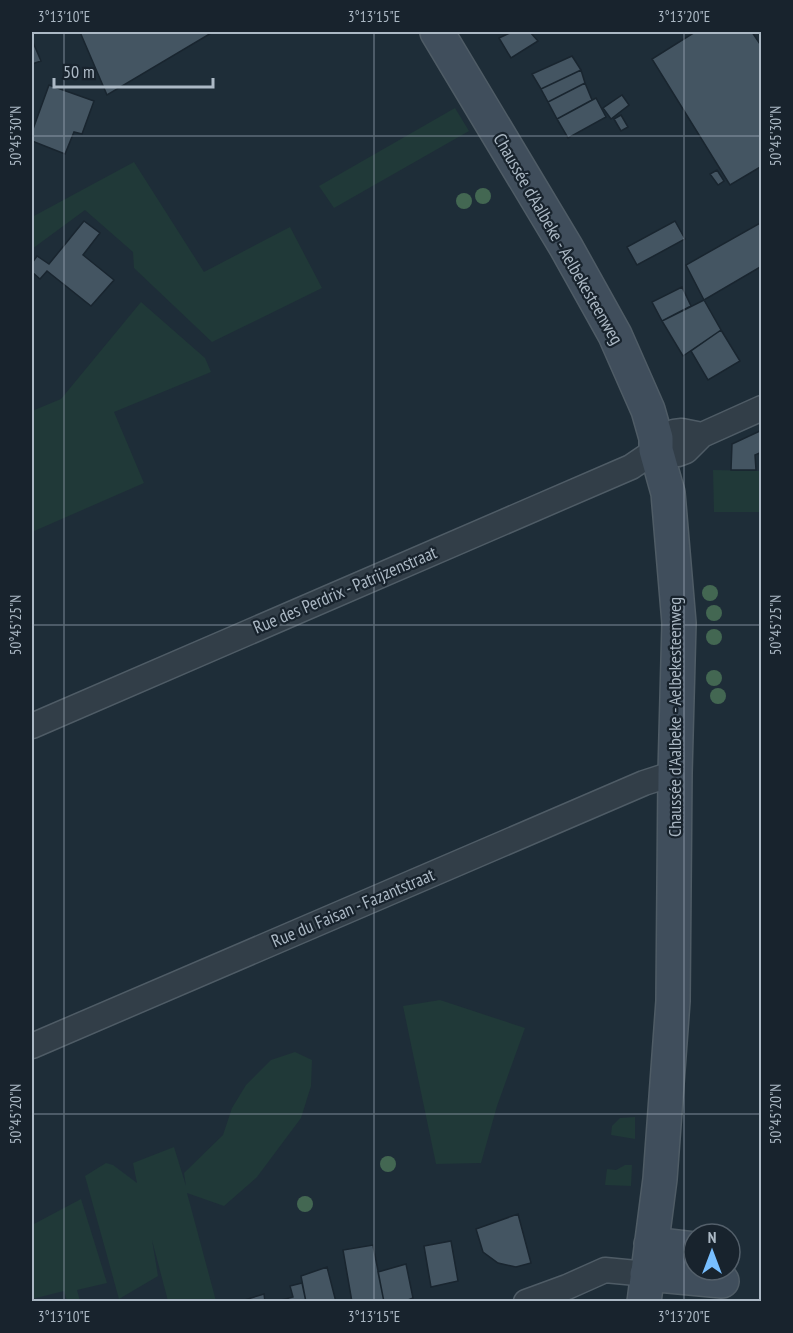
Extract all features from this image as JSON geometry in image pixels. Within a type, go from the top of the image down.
[{"type":"main road","name":"Chaussée d'Aalbeke - Aelbekesteenweg","points":[[437,32],[566,247],[615,335],[648,410],[668,493],[679,623],[672,1001],[660,1179],[647,1273]]},
{"type":"main road","points":[[647,1273],[682,1256]]},
{"type":"main road","points":[[647,1273],[726,1284]]},
{"type":"street","points":[[656,450],[678,453],[686,451],[702,435],[762,408]]},
{"type":"street","name":"Rue des Perdrix - Patrijzenstraat","points":[[32,726],[630,467],[656,450]]},
{"type":"street","name":"Rue du Faisan - Fazantstraat","points":[[32,1046],[644,783],[675,773]]},
{"type":"street","points":[[526,1302],[605,1270],[647,1273]]},
{"type":"green space","points":[[455,108],[469,131],[334,208],[319,186]]},
{"type":"green space","points":[[134,162],[204,272],[290,227],[322,288],[212,342],[134,268],[133,252],[85,210],[32,249],[32,217]]},
{"type":"green space","points":[[141,302],[205,358],[211,372],[114,412],[144,483],[32,532],[32,411],[61,399]]},
{"type":"green space","points":[[713,470],[761,471],[761,512],[714,512]]},
{"type":"green space","points":[[440,1000],[525,1028],[497,1106],[481,1163],[436,1164],[403,1006]]},
{"type":"green space","points":[[295,1052],[312,1060],[311,1086],[301,1118],[257,1177],[224,1206],[187,1193],[216,1301],[168,1301],[152,1240],[158,1276],[119,1299],[85,1176],[106,1163],[113,1165],[137,1183],[133,1163],[174,1147],[186,1186],[184,1173],[223,1135],[232,1108],[246,1085],[271,1060]]},
{"type":"green space","points":[[635,1117],[635,1139],[611,1135],[612,1126],[620,1118]]},
{"type":"green space","points":[[625,1165],[632,1165],[631,1186],[605,1185],[607,1169],[616,1170]]},
{"type":"green space","points":[[81,1199],[107,1283],[77,1290],[80,1301],[67,1301],[64,1291],[32,1299],[32,1225]]},
{"type":"building","points":[[80,32],[213,32],[107,95]]},
{"type":"building","points":[[512,32],[530,32],[538,41],[511,58],[499,38]]},
{"type":"building","points":[[695,32],[752,32],[762,47],[762,166],[730,185],[652,59]]},
{"type":"building","points":[[32,40],[41,61],[32,64]]},
{"type":"building","points":[[572,56],[581,70],[541,89],[532,74]]},
{"type":"building","points":[[581,70],[585,83],[548,102],[541,89]]},
{"type":"building","points":[[585,83],[592,100],[557,119],[548,102]]},
{"type":"building","points":[[49,85],[94,101],[82,134],[74,132],[65,154],[32,141],[32,132]]},
{"type":"building","points":[[622,95],[629,105],[611,119],[603,108]]},
{"type":"building","points":[[596,98],[606,117],[568,138],[557,119]]},
{"type":"building","points":[[621,115],[628,127],[621,131],[614,119]]},
{"type":"building","points":[[717,170],[724,181],[718,185],[710,174]]},
{"type":"building","points":[[84,221],[100,233],[83,255],[114,280],[91,306],[47,271],[40,279],[32,272],[32,263],[37,256],[49,264]]},
{"type":"building","points":[[675,221],[685,239],[637,265],[627,247]]},
{"type":"building","points":[[762,222],[762,266],[704,300],[686,265]]},
{"type":"building","points":[[682,287],[691,306],[662,321],[652,302]]},
{"type":"building","points":[[704,300],[721,330],[683,356],[662,321]]},
{"type":"building","points":[[721,330],[740,361],[708,380],[691,351]]},
{"type":"building","points":[[762,430],[762,452],[755,455],[756,470],[731,470],[732,444]]},
{"type":"building","points":[[518,1214],[531,1263],[516,1267],[498,1263],[483,1252],[476,1229]]},
{"type":"building","points":[[451,1241],[458,1281],[431,1287],[424,1246]]},
{"type":"building","points":[[373,1245],[384,1302],[352,1302],[343,1250]]},
{"type":"building","points":[[406,1264],[413,1298],[403,1302],[384,1302],[378,1272]]},
{"type":"building","points":[[327,1267],[336,1302],[306,1302],[301,1276]]},
{"type":"building","points":[[302,1283],[306,1302],[274,1302],[293,1297],[290,1286]]},
{"type":"building","points":[[264,1294],[265,1302],[238,1302]]}]
